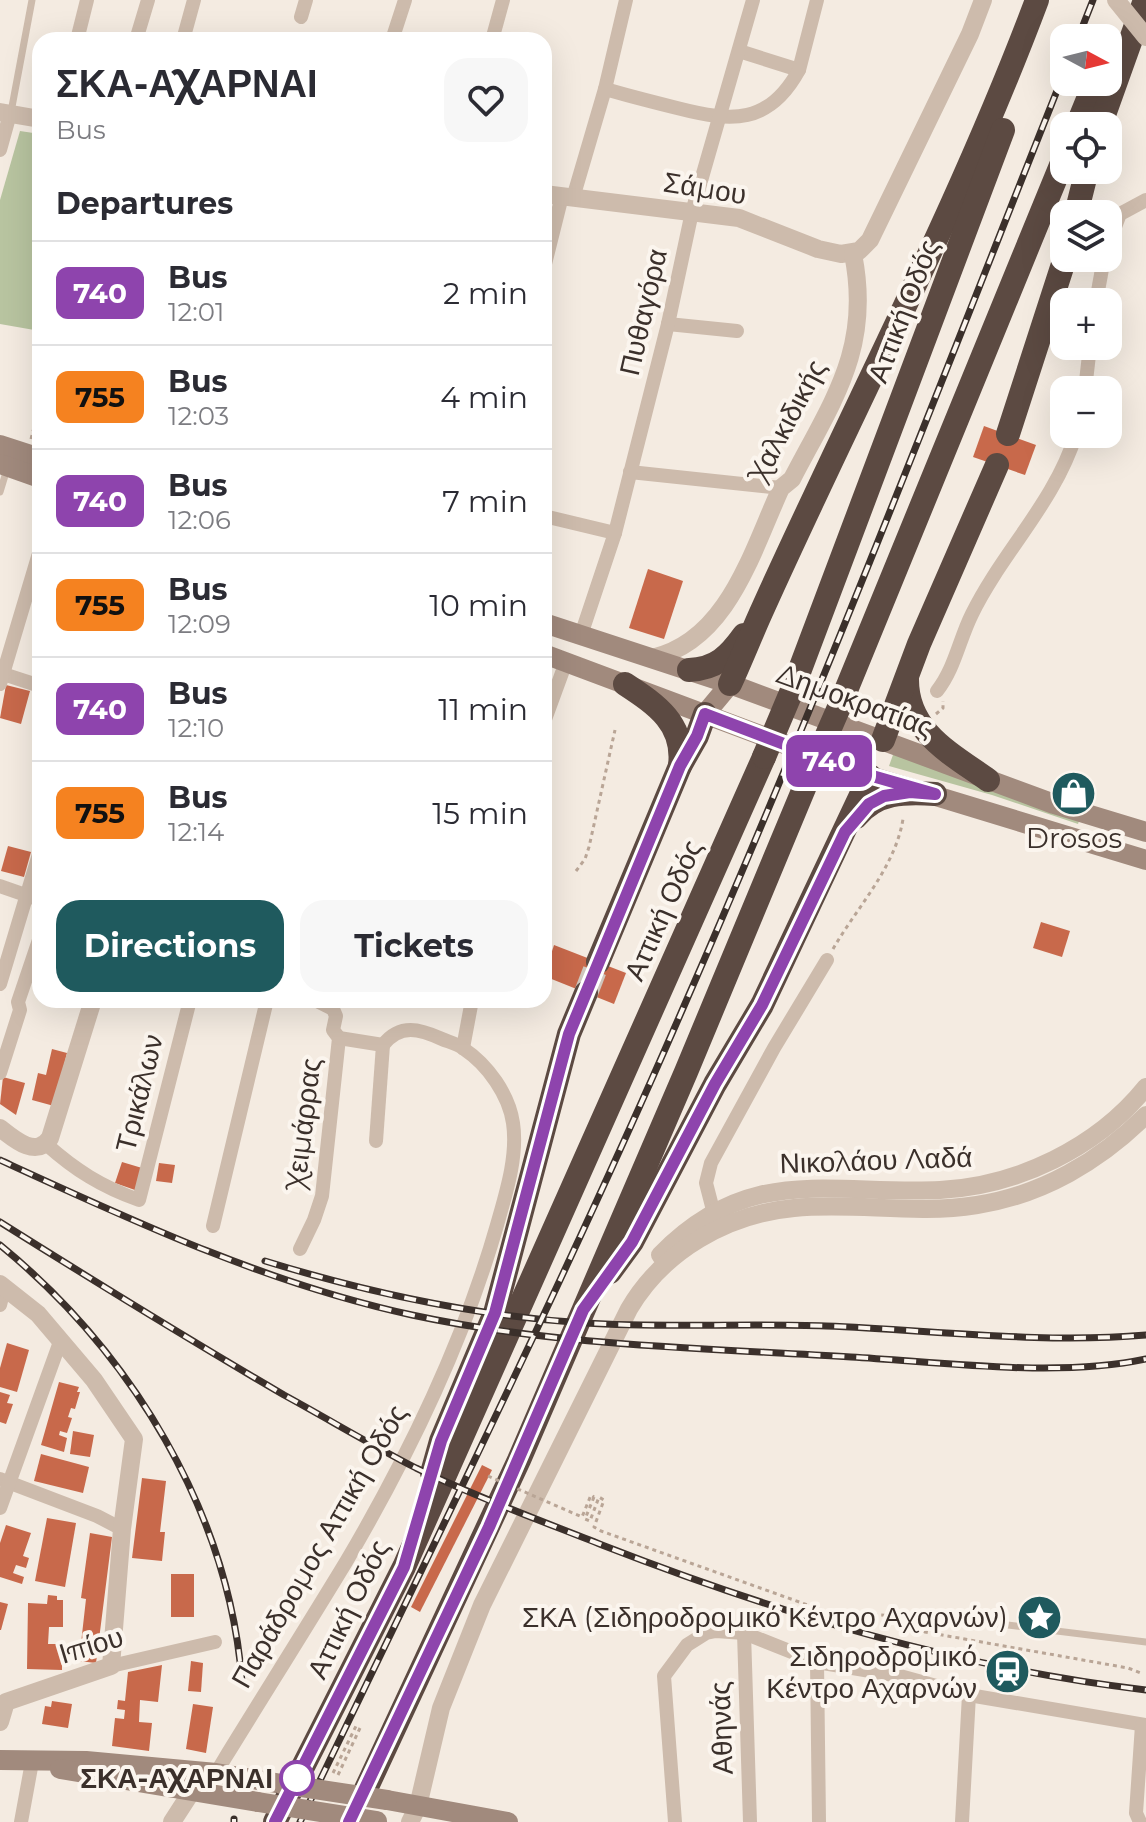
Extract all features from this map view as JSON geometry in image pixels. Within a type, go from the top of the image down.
[{"type":"highway","points":[[730,684],[952,208],[1002,94],[1037,0]]},
{"type":"highway","name":"Αττική Οδός","points":[[275,1822],[404,1567],[764,757],[793,688],[1051,0]]},
{"type":"highway","points":[[1119,24],[1129,0]]},
{"type":"highway","points":[[1105,112],[1145,0]]},
{"type":"highway","points":[[376,1796],[686,1072],[1053,184]]},
{"type":"highway","points":[[1008,434],[1060,272]]},
{"type":"highway","points":[[883,740],[907,674],[997,465]]},
{"type":"highway","points":[[689,670],[711,667],[731,652],[764,607]]},
{"type":"highway","points":[[907,674],[911,708],[918,724],[939,745],[988,780]]},
{"type":"highway","points":[[625,684],[664,711],[678,737],[680,766]]},
{"type":"highway","points":[[598,962],[705,714]]},
{"type":"highway","points":[[583,1310],[632,1242],[715,1084],[762,1005],[870,776]]},
{"type":"highway","points":[[845,832],[869,804],[884,796],[910,792],[935,794]]},
{"type":"highway","points":[[404,1567],[441,1441],[495,1313],[569,1034],[586,993]]},
{"type":"main road","points":[[0,445],[32,455]]},
{"type":"main road","points":[[4,466],[32,475]]},
{"type":"main road","name":"Δημοκρατίας","points":[[552,626],[730,684],[1054,804],[1146,832]]},
{"type":"main road","points":[[552,657],[870,776],[1146,860]]},
{"type":"main road","points":[[705,714],[730,684]]},
{"type":"main road","points":[[870,776],[883,740]]},
{"type":"main road","points":[[0,1760],[86,1761],[216,1773],[376,1796],[414,1814],[508,1822]]},
{"type":"main road","points":[[32,1762],[84,1775],[383,1822]]},
{"type":"street","points":[[79,32],[87,0]]},
{"type":"street","points":[[138,32],[148,0]]},
{"type":"street","points":[[185,32],[192,0]]},
{"type":"street","points":[[301,17],[306,0]]},
{"type":"street","points":[[395,32],[405,0]]},
{"type":"street","points":[[494,32],[503,0]]},
{"type":"street","points":[[552,232],[560,196],[605,89],[626,0]]},
{"type":"street","name":"Πυθαγόρα","points":[[581,635],[615,533],[668,324],[692,212],[753,0]]},
{"type":"street","points":[[605,89],[717,118],[753,113],[771,106],[789,88],[799,70],[817,0]]},
{"type":"street","points":[[853,254],[870,240],[983,0]]},
{"type":"street","points":[[1116,0],[1146,37]]},
{"type":"street","points":[[739,51],[799,70]]},
{"type":"street","points":[[0,150],[5,113],[32,118]]},
{"type":"street","name":"Σάμου","points":[[560,196],[744,219],[818,249],[853,254]]},
{"type":"street","points":[[1122,213],[1146,200]]},
{"type":"street","name":"Χαλκιδικής","points":[[652,658],[666,655],[687,644],[719,614],[781,488],[792,479],[847,370],[860,298],[853,254]]},
{"type":"street","points":[[668,324],[737,331]]},
{"type":"street","points":[[937,691],[950,672],[972,613],[1045,503],[1071,448]]},
{"type":"street","points":[[630,472],[781,488]]},
{"type":"street","points":[[552,518],[615,533]]},
{"type":"street","points":[[32,576],[1,677],[32,684]]},
{"type":"street","points":[[552,700],[566,662]]},
{"type":"street","points":[[0,886],[32,898]]},
{"type":"street","points":[[0,984],[32,901]]},
{"type":"street","points":[[714,1214],[706,1183],[711,1163],[827,960]]},
{"type":"street","points":[[0,1073],[32,961]]},
{"type":"street","points":[[0,1128],[28,1146],[46,1144],[54,1130],[91,1008]]},
{"type":"street","name":"Τρικάλων","points":[[46,1144],[74,1169],[96,1183],[139,1200],[188,1008]]},
{"type":"street","points":[[213,1226],[265,1008]]},
{"type":"street","name":"Χειμάρρας","points":[[300,1249],[322,1196],[339,1038],[334,1034],[335,1013],[332,1008]]},
{"type":"street","points":[[376,1141],[383,1045],[394,1034],[408,1029],[426,1032],[463,1048],[470,1008]]},
{"type":"street","points":[[339,1038],[383,1045]]},
{"type":"street","name":"Παράδρομος Αττική Οδός","points":[[192,1791],[216,1773],[396,1474],[436,1392],[478,1282],[507,1185],[513,1126],[511,1112],[499,1085],[463,1048]]},
{"type":"street","name":"Νικολάου Λαδά","points":[[414,1814],[453,1673],[501,1565],[643,1278],[661,1254],[714,1214],[763,1193],[792,1188],[941,1190],[1013,1176],[1050,1162],[1107,1126],[1146,1087]]},
{"type":"street","name":"Νικολάου Λαδά","points":[[629,1309],[647,1281],[667,1261],[703,1237],[745,1218],[792,1208],[940,1210],[980,1205],[1019,1195],[1063,1177],[1095,1158],[1146,1115]]},
{"type":"street","points":[[1,1293],[38,1314],[94,1380],[134,1439],[122,1529],[111,1666]]},
{"type":"street","points":[[0,1508],[4,1480],[60,1342]]},
{"type":"street","points":[[4,1480],[97,1516],[122,1529]]},
{"type":"street","points":[[675,1822],[664,1676],[687,1645],[706,1633],[716,1631],[744,1633],[817,1662],[900,1676],[969,1695],[1144,1725],[1136,1813],[1140,1822]]},
{"type":"street","name":"Αθηνάς","points":[[744,1633],[750,1822]]},
{"type":"street","name":"Ιπίου","points":[[0,1722],[6,1702],[111,1666],[215,1642]]},
{"type":"street","points":[[817,1662],[819,1822]]},
{"type":"street","points":[[962,1822],[969,1695]]},
{"type":"street","points":[[21,1822],[32,1762]]},
{"type":"street","points":[[172,1822],[192,1791]]},
{"type":"lane","points":[[5,113],[32,0]]},
{"type":"lane","points":[[0,492],[4,466]]},
{"type":"lane","points":[[934,1616],[1146,1642]]},
{"type":"path","points":[[576,871],[589,847],[615,730]]},
{"type":"path","points":[[827,960],[890,859],[903,819]]},
{"type":"path","points":[[488,1476],[582,1517],[591,1495],[594,1497],[585,1519],[590,1521],[599,1497],[604,1500],[594,1527],[601,1531],[830,1613],[904,1616],[925,1632],[1128,1668],[1143,1674]]},
{"type":"path","points":[[333,1785],[358,1727],[335,1770]]},
{"type":"green space","points":[[20,131],[32,133],[32,330],[0,324],[0,200]]},
{"type":"green space","points":[[894,752],[1080,818],[1078,824],[992,795],[889,766]]},
{"type":"building","points":[[984,426],[1036,445],[1025,475],[973,457]]},
{"type":"building","points":[[648,569],[683,581],[664,639],[629,628]]},
{"type":"building","points":[[6,685],[30,691],[21,724],[0,718]]},
{"type":"building","points":[[8,846],[31,852],[24,877],[1,871]]},
{"type":"building","points":[[1041,922],[1070,931],[1062,957],[1033,948]]},
{"type":"building","points":[[554,945],[626,973],[614,1004],[552,979]]},
{"type":"building","points":[[52,1049],[67,1053],[54,1106],[32,1100],[38,1073],[46,1075]]},
{"type":"building","points":[[3,1077],[25,1083],[16,1115],[0,1104]]},
{"type":"building","points":[[122,1162],[142,1168],[135,1190],[115,1183]]},
{"type":"building","points":[[159,1163],[175,1165],[172,1183],[156,1181]]},
{"type":"building","points":[[7,1343],[29,1350],[17,1392],[0,1387],[0,1368]]},
{"type":"building","points":[[59,1382],[79,1387],[77,1392],[80,1392],[75,1409],[71,1408],[68,1417],[72,1418],[67,1433],[60,1431],[59,1435],[67,1438],[64,1452],[41,1445]]},
{"type":"building","points":[[0,1392],[10,1395],[7,1403],[13,1404],[6,1424],[0,1422]]},
{"type":"building","points":[[73,1431],[94,1435],[90,1457],[70,1454]]},
{"type":"building","points":[[41,1454],[89,1467],[83,1493],[34,1481]]},
{"type":"building","points":[[482,1465],[492,1470],[420,1612],[411,1607]]},
{"type":"building","points":[[142,1478],[166,1481],[160,1532],[165,1532],[162,1561],[132,1558]]},
{"type":"building","points":[[47,1518],[76,1523],[65,1587],[35,1581]]},
{"type":"building","points":[[6,1525],[31,1533],[23,1556],[29,1558],[26,1568],[16,1565],[13,1573],[24,1577],[22,1584],[0,1577],[0,1543]]},
{"type":"building","points":[[90,1533],[112,1537],[96,1663],[79,1661],[86,1599],[81,1598]]},
{"type":"building","points":[[171,1574],[194,1574],[194,1617],[171,1617]]},
{"type":"building","points":[[48,1595],[63,1600],[63,1627],[49,1627],[48,1644],[62,1644],[62,1670],[27,1669],[28,1603],[47,1604]]},
{"type":"building","points":[[0,1602],[8,1604],[1,1630],[0,1630]]},
{"type":"building","points":[[191,1661],[203,1663],[201,1692],[188,1691]]},
{"type":"building","points":[[162,1665],[158,1702],[140,1700],[139,1722],[152,1723],[149,1751],[112,1746],[115,1718],[124,1719],[125,1710],[117,1709],[118,1700],[125,1701],[128,1672]]},
{"type":"building","points":[[52,1701],[72,1704],[68,1728],[42,1724],[45,1706],[51,1707]]},
{"type":"building","points":[[193,1704],[213,1707],[206,1753],[186,1749]]},
{"type":"tunnel","points":[[586,993],[598,962]]},
{"type":"railway","points":[[1084,24],[1093,0]]},
{"type":"railway","points":[[300,1822],[544,1314],[684,1006],[831,658],[1055,96]]},
{"type":"railway","points":[[0,1160],[151,1228],[253,1268],[358,1302],[466,1325],[575,1340],[999,1367],[1112,1365],[1146,1359]]},
{"type":"railway","points":[[0,1222],[284,1395],[416,1468],[485,1499],[668,1570],[869,1635],[1006,1668],[1146,1690]]},
{"type":"railway","points":[[0,1245],[47,1288],[91,1335],[131,1385],[165,1440],[194,1497],[217,1557],[233,1619],[242,1682]]},
{"type":"railway","points":[[265,1261],[423,1301],[544,1320],[645,1325],[826,1326],[1066,1338],[1146,1335]]},
{"type":"bus line","name":"740","points":[[275,1822],[404,1567],[441,1441],[495,1313],[569,1034],[680,766],[705,714],[855,771],[935,794],[910,792],[884,796],[858,814],[845,832],[762,1005],[715,1084],[632,1242],[583,1310],[489,1527],[349,1822]]},
{"type":"place","name":"Drosos","points":[[1074,794]]},
{"type":"place","name":"ΣΚΑ (Σιδηροδρομικό Κέντρο Αχαρνών)","points":[[1039,1617]]},
{"type":"place","name":"Σιδηροδρομικό Κέντρο Αχαρνών","points":[[1008,1672]]},
{"type":"place","name":"ΣΚΑ-ΑΧΑΡΝΑΙ","points":[[297,1778]]}]
